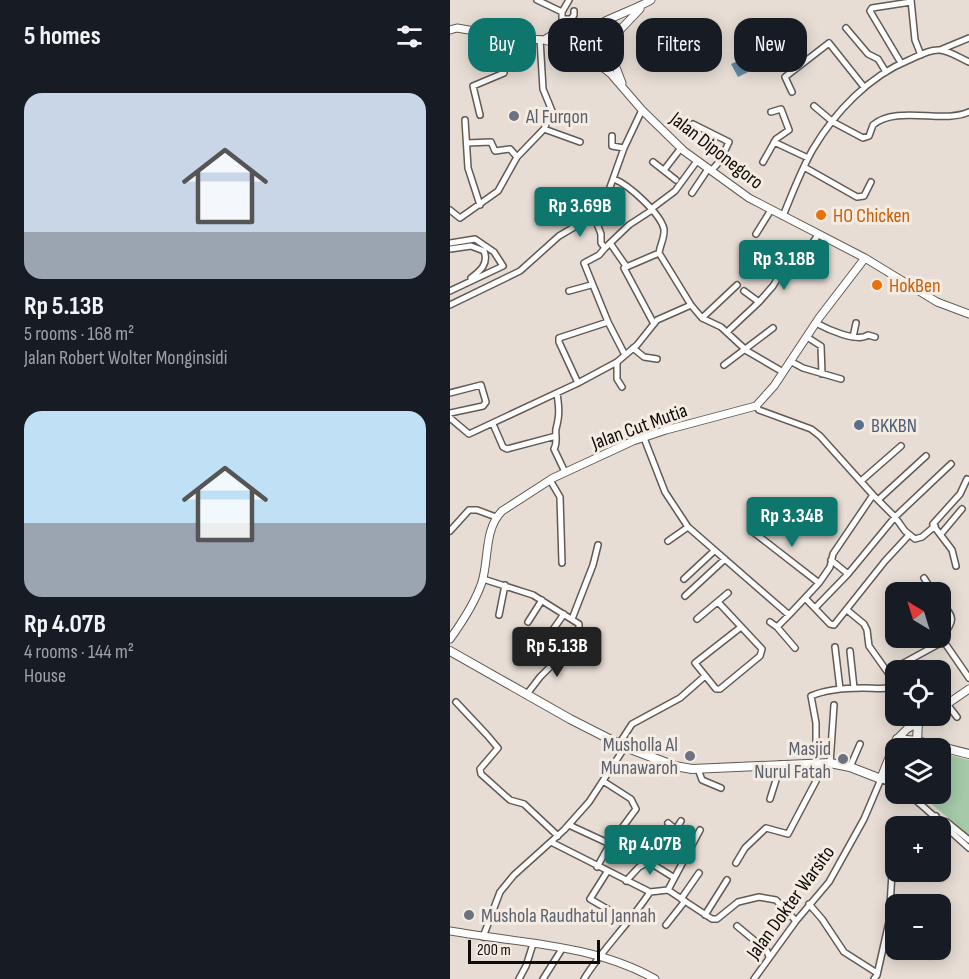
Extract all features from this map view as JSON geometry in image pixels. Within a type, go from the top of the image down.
[{"type":"highway","points":[[450,651],[622,745],[675,766],[698,769],[830,763],[850,767],[881,779],[885,769]]},
{"type":"highway","points":[[951,750],[969,754]]},
{"type":"main road","points":[[612,18],[649,2]]},
{"type":"main road","points":[[624,24],[649,2]]},
{"type":"main road","name":"Jalan Diponegoro","points":[[450,30],[468,30]]},
{"type":"main road","points":[[542,39],[548,36]]},
{"type":"main road","name":"Jalan Diponegoro","points":[[536,39],[548,41]]},
{"type":"main road","name":"Jalan Diponegoro","points":[[608,72],[623,86],[642,110],[681,148],[749,198],[865,258],[938,302],[969,314]]},
{"type":"main road","points":[[618,72],[623,86]]},
{"type":"main road","points":[[756,406],[865,258]]},
{"type":"main road","name":"Jalan Cut Mutia","points":[[496,517],[511,503],[550,480],[644,438],[756,406]]},
{"type":"main road","points":[[450,639],[474,602],[483,579],[496,517]]},
{"type":"main road","points":[[951,701],[969,689]]},
{"type":"main road","points":[[898,738],[912,726]]},
{"type":"main road","points":[[450,931],[599,956],[629,965],[655,979]]},
{"type":"street","points":[[537,0],[562,12]]},
{"type":"street","points":[[569,0],[561,16],[564,19],[571,19],[574,11]]},
{"type":"street","points":[[901,63],[870,11],[872,8],[911,1],[915,40],[921,55]]},
{"type":"street","points":[[846,28],[868,54],[878,59],[886,72]]},
{"type":"street","points":[[783,216],[808,158],[833,122],[864,87],[901,63],[969,38]]},
{"type":"street","points":[[450,210],[460,218],[498,191],[517,157],[544,129],[552,111],[543,90],[542,39]]},
{"type":"street","points":[[792,92],[785,77],[829,43],[864,87]]},
{"type":"street","points":[[940,50],[969,63]]},
{"type":"street","points":[[480,115],[473,86],[504,72]]},
{"type":"street","points":[[814,106],[833,122],[866,138],[873,125],[885,119],[913,115],[956,115],[969,112]]},
{"type":"street","points":[[763,162],[778,136],[788,132],[790,128],[780,108],[771,112]]},
{"type":"street","points":[[450,305],[520,271],[559,236],[594,216],[604,204],[624,148],[642,110]]},
{"type":"street","points":[[465,120],[468,168],[480,205]]},
{"type":"street","points":[[692,193],[709,170],[720,161],[729,142],[693,124]]},
{"type":"street","points":[[544,129],[580,142]]},
{"type":"street","points":[[612,136],[612,146],[624,148]]},
{"type":"street","points":[[467,143],[490,142],[495,150],[510,149],[517,157]]},
{"type":"street","points":[[774,142],[808,158]]},
{"type":"street","points":[[664,170],[681,148]]},
{"type":"street","points":[[625,355],[591,285],[584,263],[599,255],[636,220],[675,191],[697,161]]},
{"type":"street","points":[[653,162],[676,180]]},
{"type":"street","points":[[804,167],[857,197],[864,196],[871,182]]},
{"type":"street","points":[[614,178],[626,184],[651,209],[663,227],[659,253],[691,305],[702,318],[727,332],[744,349],[783,372]]},
{"type":"street","points":[[756,234],[771,210]]},
{"type":"street","points":[[594,216],[604,248]]},
{"type":"street","points":[[727,332],[759,302],[781,273],[796,267],[804,259],[818,235]]},
{"type":"street","points":[[450,243],[475,239],[494,252],[508,277]]},
{"type":"street","points":[[610,243],[626,266]]},
{"type":"street","points":[[450,249],[475,246],[485,253],[484,266],[463,285]]},
{"type":"street","points":[[626,266],[659,253]]},
{"type":"street","points":[[450,291],[503,266]]},
{"type":"street","points":[[626,266],[624,271],[654,324]]},
{"type":"street","points":[[569,291],[591,285]]},
{"type":"street","points":[[702,318],[737,285]]},
{"type":"street","points":[[744,291],[759,302]]},
{"type":"street","points":[[450,418],[469,434],[493,424],[617,362],[661,318],[691,305]]},
{"type":"street","points":[[578,383],[559,338],[608,322]]},
{"type":"street","points":[[816,323],[838,333],[864,338],[868,335],[875,337]]},
{"type":"street","points":[[853,336],[856,323]]},
{"type":"street","points":[[724,365],[773,327]]},
{"type":"street","points":[[752,332],[757,339]]},
{"type":"street","points":[[807,337],[821,346],[822,374]]},
{"type":"street","points":[[633,348],[644,357],[657,359]]},
{"type":"street","points":[[790,361],[841,379]]},
{"type":"street","points":[[617,362],[616,379],[622,387]]},
{"type":"street","points":[[450,393],[481,385],[486,402],[483,406],[450,413]]},
{"type":"street","points":[[557,393],[560,412],[557,443],[554,449],[565,472]]},
{"type":"street","points":[[756,406],[759,410],[811,429],[820,436],[909,535],[918,539],[960,494],[967,479]]},
{"type":"street","points":[[493,424],[503,447],[507,449],[556,436]]},
{"type":"street","points":[[644,438],[665,492],[688,527],[788,614]]},
{"type":"street","points":[[861,482],[901,446]]},
{"type":"street","points":[[777,627],[819,583],[830,567],[833,554],[875,498],[926,456]]},
{"type":"street","points":[[816,607],[848,574],[895,517],[951,464]]},
{"type":"street","points":[[550,480],[560,497],[562,563]]},
{"type":"street","points":[[941,534],[962,509]]},
{"type":"street","points":[[450,531],[469,510],[477,510],[496,517]]},
{"type":"street","points":[[933,524],[952,550],[956,566]]},
{"type":"street","points":[[668,541],[688,527]]},
{"type":"street","points":[[752,531],[819,583]]},
{"type":"street","points":[[806,599],[832,625],[909,535]]},
{"type":"street","points":[[572,619],[593,565],[598,545]]},
{"type":"street","points":[[684,579],[714,551]]},
{"type":"street","points":[[685,596],[724,559]]},
{"type":"street","points":[[831,560],[848,574]]},
{"type":"street","points":[[924,578],[927,582]]},
{"type":"street","points":[[483,579],[542,600],[579,624],[579,628],[554,663],[527,694]]},
{"type":"street","points":[[499,615],[504,585]]},
{"type":"street","points":[[697,619],[728,593]]},
{"type":"street","points":[[528,622],[542,600]]},
{"type":"street","points":[[718,602],[762,649],[760,656],[720,689],[716,689],[696,666],[696,662],[741,627]]},
{"type":"street","points":[[847,610],[864,624],[869,646],[885,670]]},
{"type":"street","points":[[552,631],[564,614]]},
{"type":"street","points":[[770,622],[795,648]]},
{"type":"street","points":[[523,639],[554,663]]},
{"type":"street","points":[[835,646],[840,689]]},
{"type":"street","points":[[908,660],[927,648]]},
{"type":"street","points":[[949,648],[969,678]]},
{"type":"street","points":[[850,651],[854,688]]},
{"type":"street","points":[[483,937],[500,892],[514,875],[569,825],[588,802],[603,781],[632,724],[678,699],[705,676]]},
{"type":"street","points":[[736,863],[745,848],[766,828],[788,834],[816,781],[818,764],[816,723],[811,696],[826,690],[885,689]]},
{"type":"street","points":[[456,702],[498,748],[480,769],[481,774],[510,800],[524,804],[558,836]]},
{"type":"street","points":[[830,763],[834,705]]},
{"type":"street","points":[[951,709],[957,717]]},
{"type":"street","points":[[850,767],[860,744]]},
{"type":"street","points":[[770,800],[781,764]]},
{"type":"street","points":[[698,769],[702,780],[721,788]]},
{"type":"street","points":[[881,779],[885,781]]},
{"type":"street","name":"Jalan Dokter Warsito","points":[[754,979],[809,904],[826,887],[847,852],[881,779]]},
{"type":"street","points":[[597,867],[610,844],[636,808],[631,799],[603,781]]},
{"type":"street","points":[[920,804],[936,816]]},
{"type":"street","points":[[676,830],[681,821]]},
{"type":"street","points":[[668,823],[692,843]]},
{"type":"street","points":[[569,825],[610,844]]},
{"type":"street","points":[[951,825],[969,840]]},
{"type":"street","points":[[668,890],[700,830]]},
{"type":"street","points":[[951,833],[969,848]]},
{"type":"street","points":[[551,842],[650,892],[668,890],[705,915],[715,919],[738,902],[759,897],[776,900],[796,921]]},
{"type":"street","points":[[626,881],[639,867],[649,862],[673,877]]},
{"type":"street","points":[[607,872],[590,899],[609,910]]},
{"type":"street","points":[[666,925],[699,873]]},
{"type":"street","points":[[705,915],[727,880]]},
{"type":"street","points":[[584,979],[599,956],[639,910],[650,892]]},
{"type":"street","points":[[809,904],[844,952],[877,976],[885,940]]},
{"type":"street","points":[[737,926],[767,951],[769,957]]},
{"type":"street","points":[[519,979],[526,966],[532,944]]},
{"type":"street","points":[[543,979],[562,949]]},
{"type":"green space","points":[[951,756],[969,760],[969,835],[951,820],[951,816],[946,816],[931,804],[951,804]]},
{"type":"water","points":[[735,72],[748,72],[738,77]]},
{"type":"place","name":"Al Furqon","points":[[514,116]]},
{"type":"place","name":"HO Chicken","points":[[821,215]]},
{"type":"place","name":"HokBen","points":[[877,285]]},
{"type":"place","name":"BKKBN","points":[[859,425]]},
{"type":"place","name":"Musholla Al Munawaroh","points":[[690,756]]},
{"type":"place","name":"Masjid Nurul Fatah","points":[[843,759]]},
{"type":"place","name":"Mushola Raudhatul Jannah","points":[[469,915]]}]
